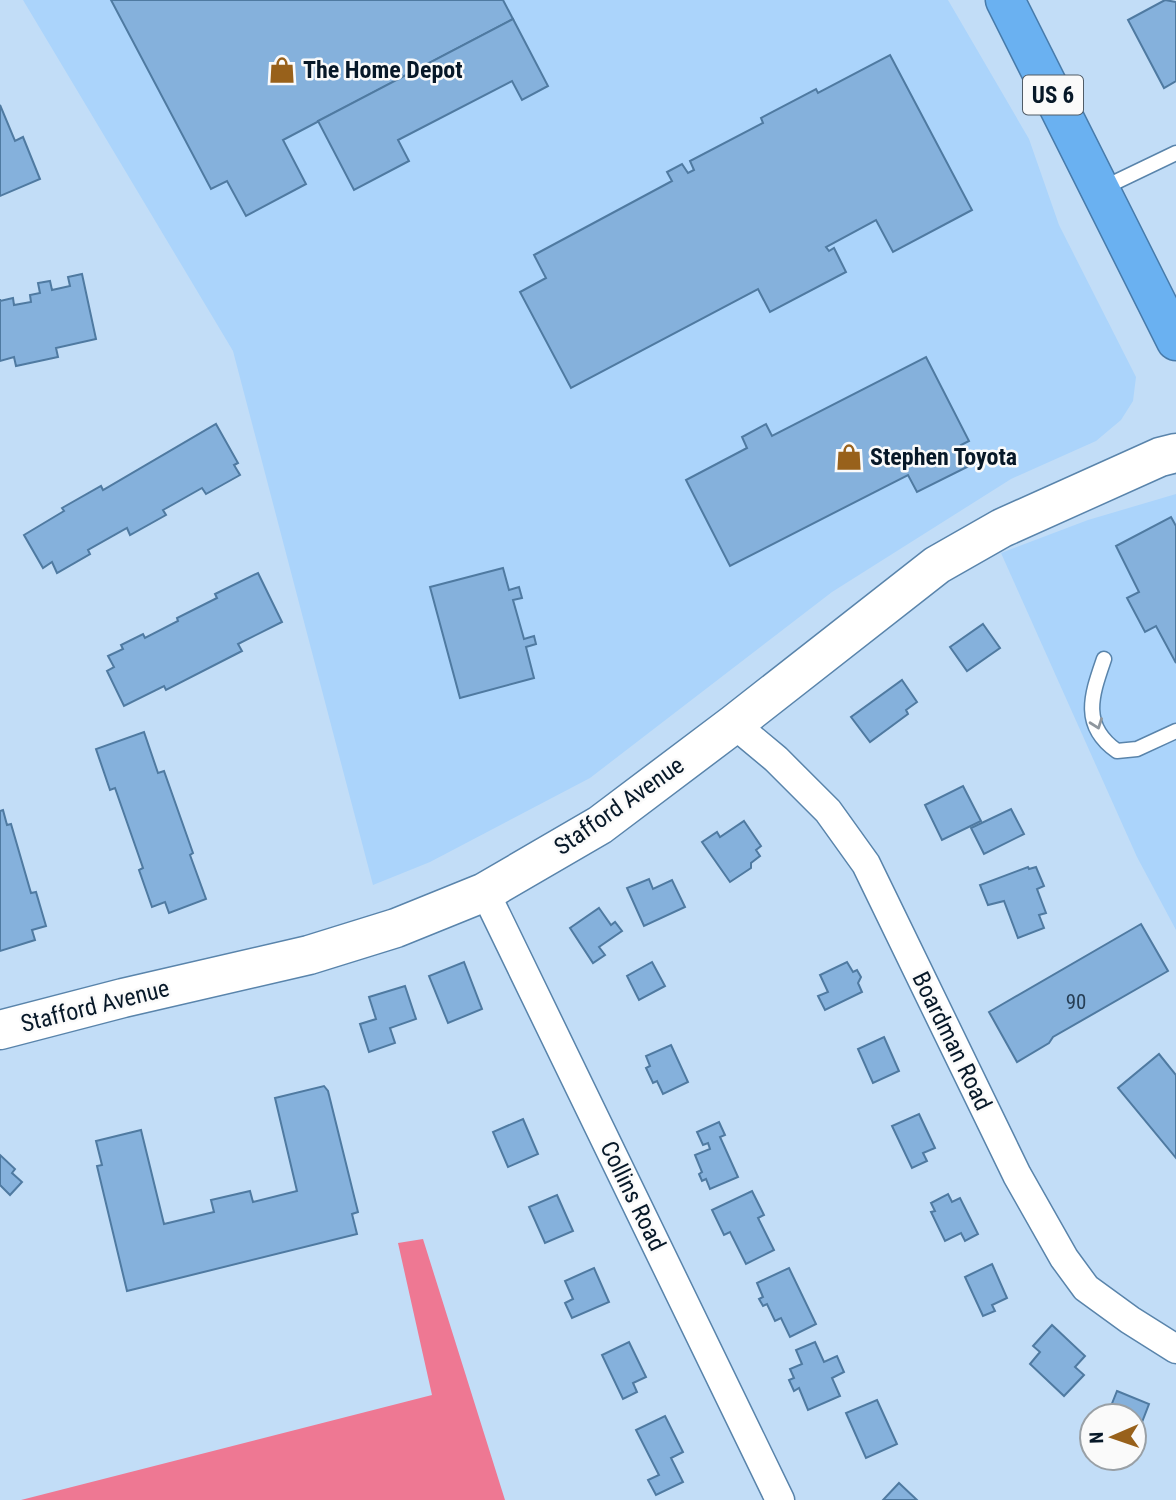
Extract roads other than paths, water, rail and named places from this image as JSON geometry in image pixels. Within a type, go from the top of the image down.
[{"type":"highway","name":"US 6","points":[[1005,0],[1176,341]]},
{"type":"main road","name":"Stafford Avenue","points":[[0,1030],[123,998],[309,956],[396,929],[485,892],[600,825],[937,565],[1039,510],[1160,457],[1176,453]]},
{"type":"street","name":"Boardman Road","points":[[734,724],[776,759],[828,811],[866,864],[1017,1175],[1064,1258],[1086,1288],[1176,1349]]},
{"type":"street","name":"Collins Road","points":[[485,892],[780,1500]]},
{"type":"lane","points":[[1100,189],[1176,153]]},
{"type":"lane","points":[[1104,659],[1091,698],[1093,718],[1101,737],[1117,751],[1137,749],[1176,731]]},
{"type":"place","name":"The Home Depot","points":[[282,70]]},
{"type":"place","name":"Stephen Toyota","points":[[849,457]]}]
